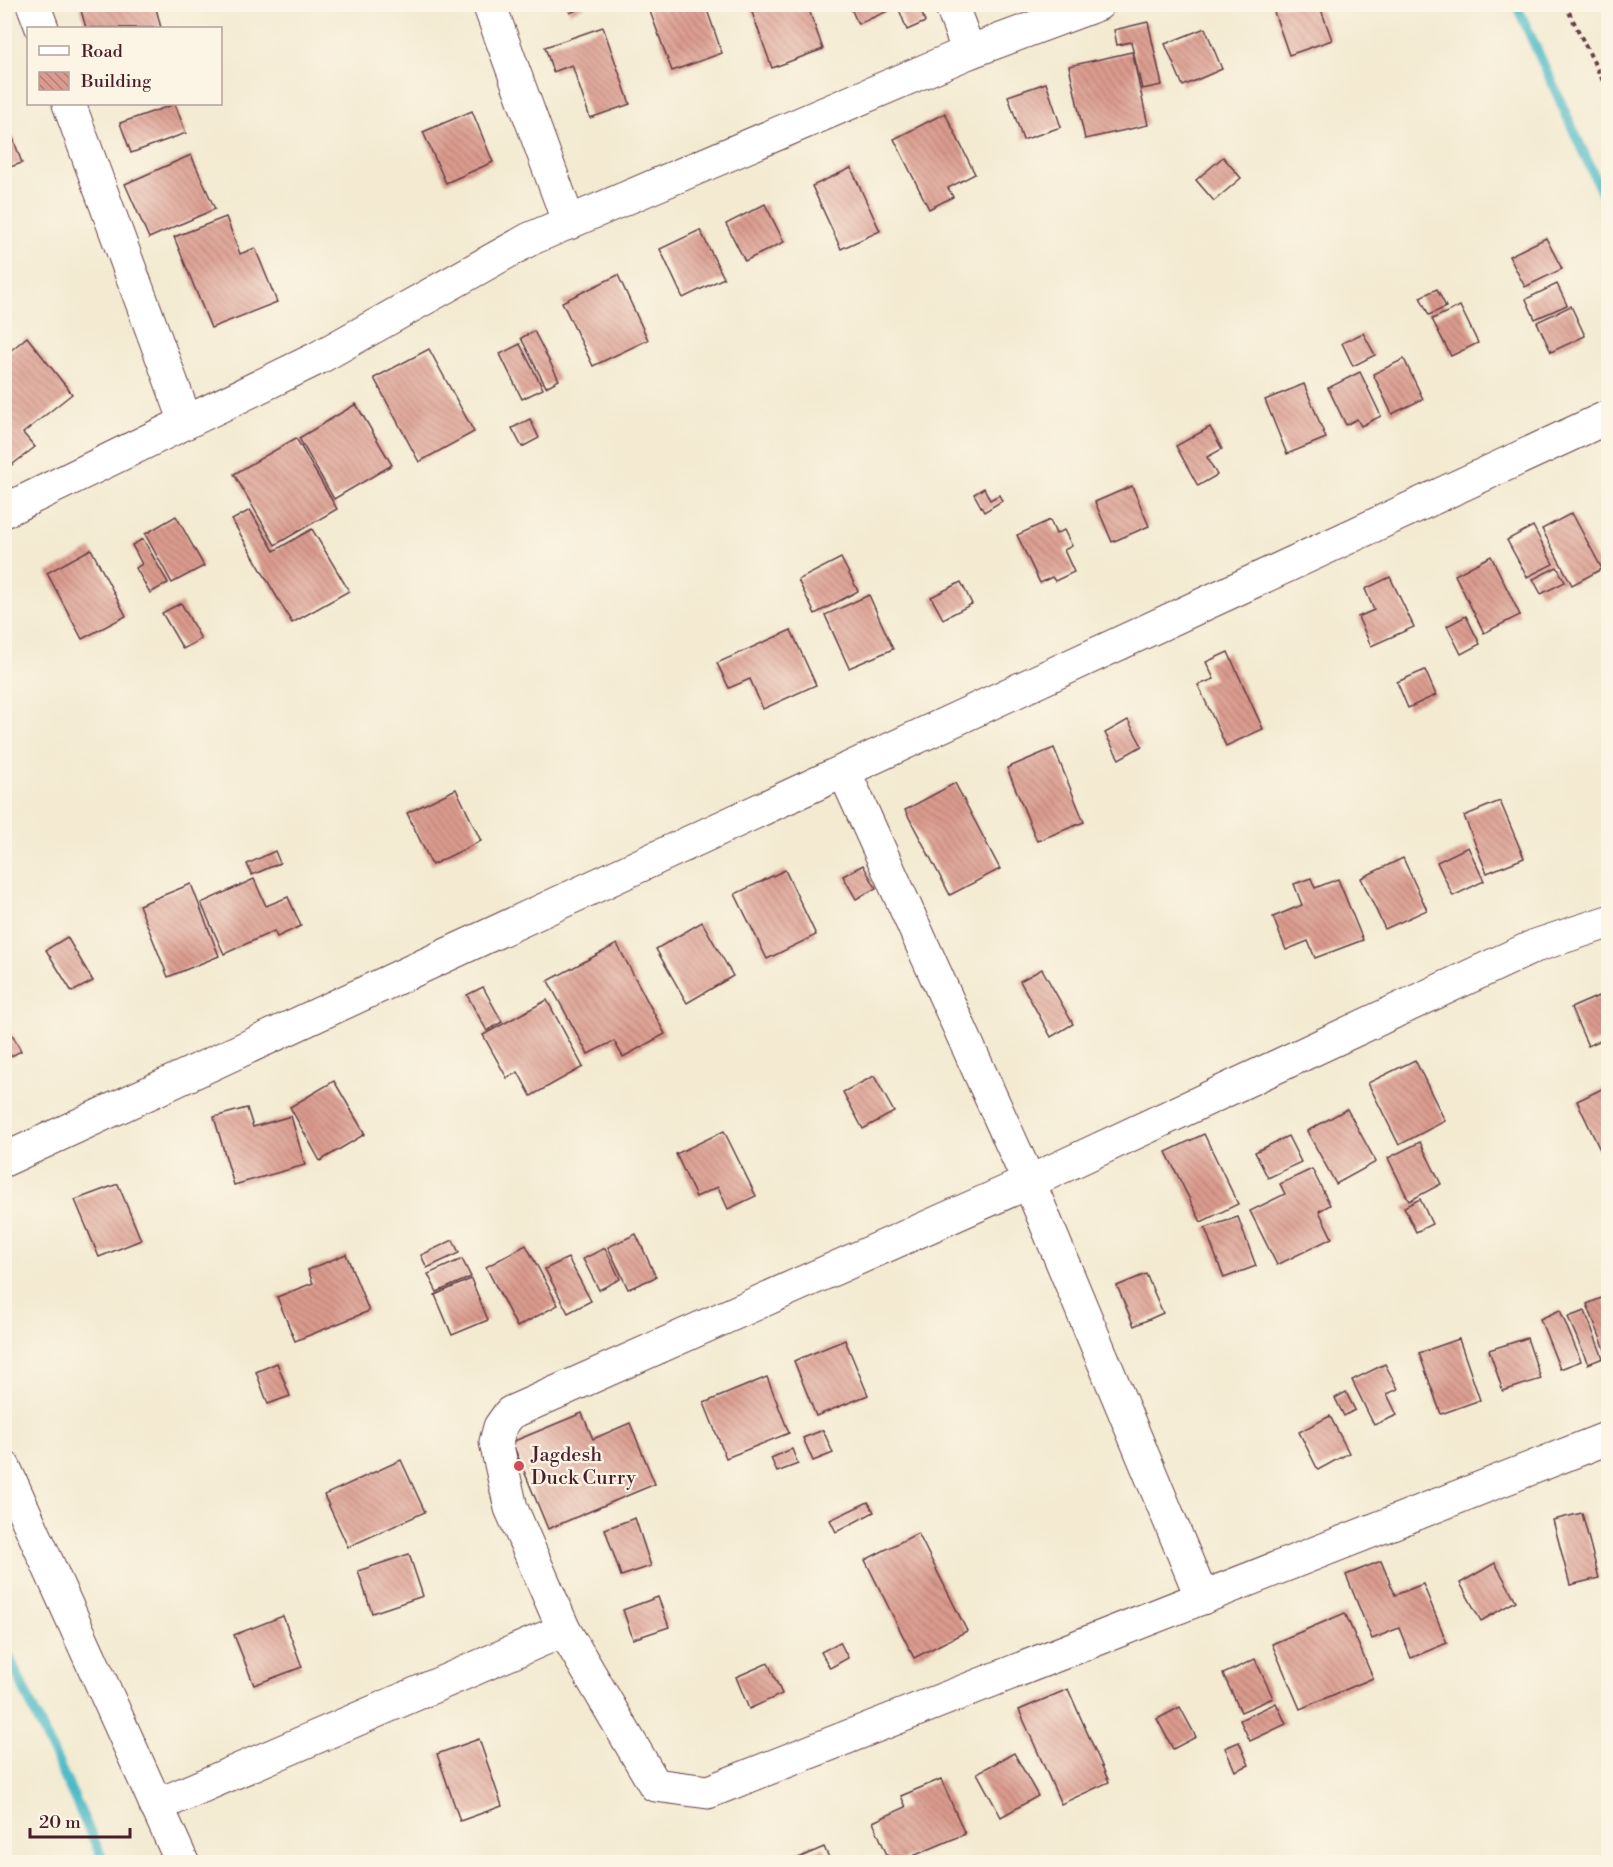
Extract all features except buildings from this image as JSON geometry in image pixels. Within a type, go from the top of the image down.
[{"type":"street","points":[[33,4],[42,27]]},
{"type":"street","points":[[489,4],[569,223]]},
{"type":"street","points":[[951,4],[969,52]]},
{"type":"street","points":[[4,511],[318,358],[530,239],[969,52],[1098,4]]},
{"type":"street","points":[[69,105],[186,422]]},
{"type":"street","points":[[4,1160],[1608,417]]},
{"type":"street","points":[[844,771],[1029,1182],[1203,1598]]},
{"type":"street","points":[[1608,922],[1535,946],[1029,1182],[510,1413],[500,1427],[496,1443],[511,1508],[564,1630],[655,1785],[708,1792],[1608,1438]]},
{"type":"street","points":[[4,1467],[182,1863]]},
{"type":"street","points":[[156,1806],[564,1630]]},
{"type":"path","points":[[1565,4],[1608,91]]},
{"type":"waterway","points":[[1516,4],[1608,206]]},
{"type":"waterway","points":[[4,1646],[104,1862]]},
{"type":"place","name":"Jagdesh Duck Curry","points":[[519,1466]]}]
